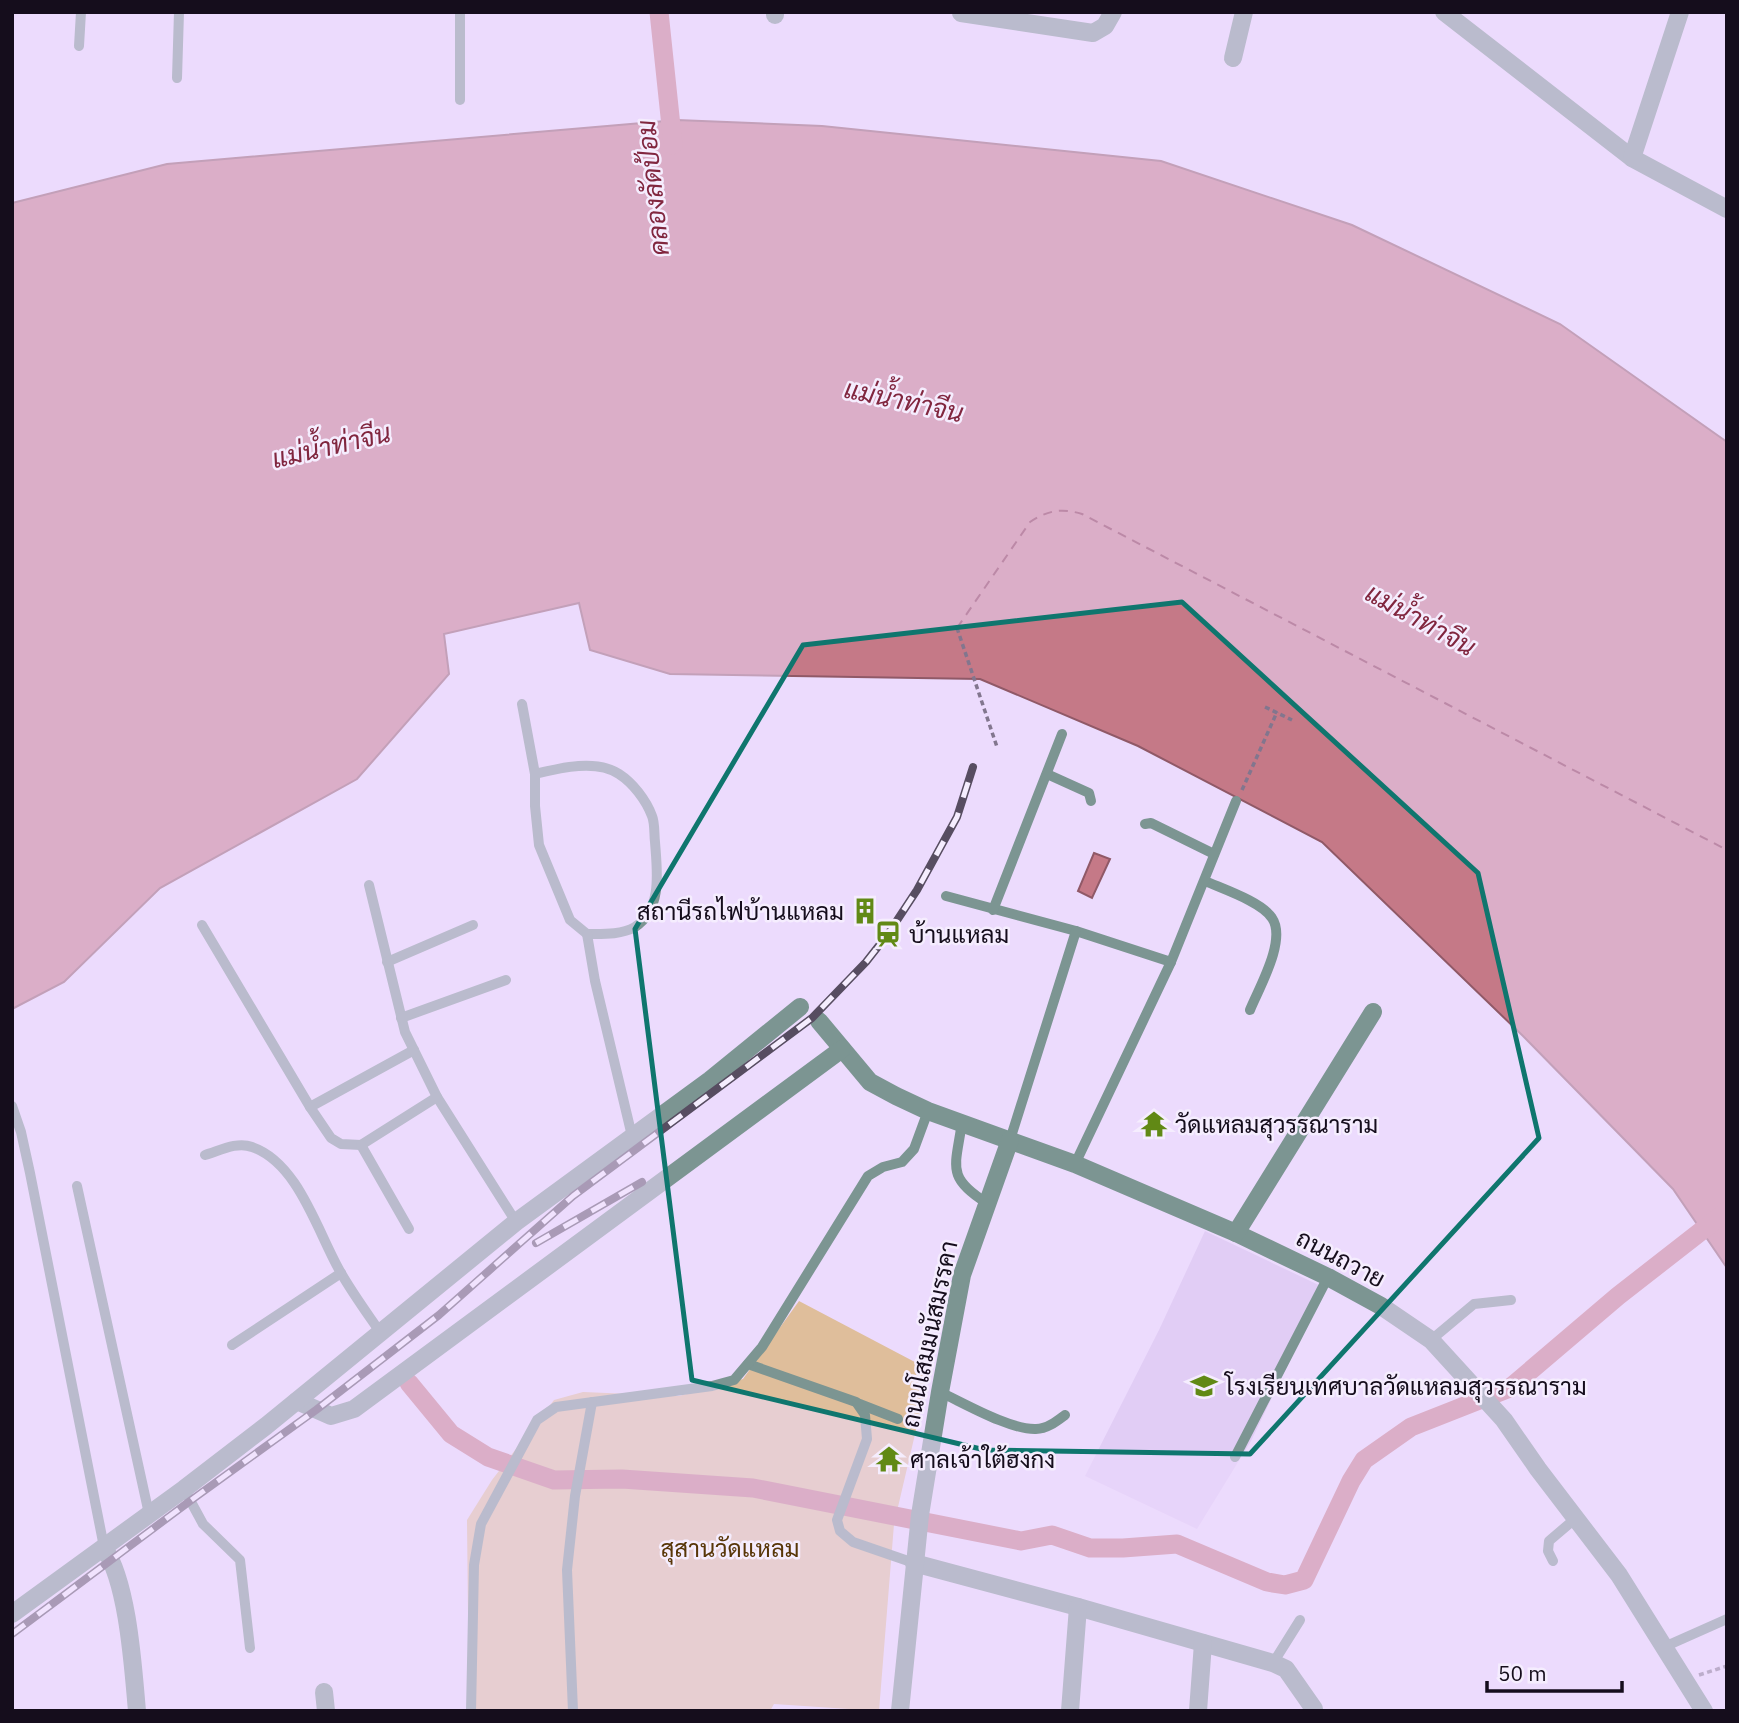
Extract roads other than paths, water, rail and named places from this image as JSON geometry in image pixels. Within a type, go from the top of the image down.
[{"type":"street","points":[[957,13],[1093,33],[1105,26],[1113,12]]},
{"type":"street","points":[[1233,58],[1244,12]]},
{"type":"street","points":[[1632,158],[1680,12]]},
{"type":"street","points":[[1451,15],[1632,158],[1727,209]]},
{"type":"street","points":[[12,1614],[184,1489],[297,1401],[516,1222],[710,1080],[800,1007]]},
{"type":"street","points":[[1236,1233],[1373,1012]]},
{"type":"street","name":"ถนนถวาย","points":[[819,1021],[870,1082],[928,1111],[1075,1164],[1236,1233],[1381,1306],[1431,1340],[1504,1420],[1619,1575],[1704,1711]]},
{"type":"street","points":[[297,1401],[331,1416],[354,1409],[842,1049]]},
{"type":"street","name":"ถนนโสมมนัสมรรคา","points":[[900,1711],[919,1522],[962,1275],[1010,1140]]},
{"type":"street","points":[[104,1548],[112,1560],[123,1605],[137,1711]]},
{"type":"street","points":[[914,1563],[1273,1663],[1286,1669],[1314,1709]]},
{"type":"street","points":[[1070,1711],[1078,1607]]},
{"type":"street","points":[[1198,1711],[1203,1643]]},
{"type":"street","points":[[324,1692],[326,1711]]},
{"type":"lane","points":[[79,46],[81,12]]},
{"type":"lane","points":[[177,78],[179,12]]},
{"type":"lane","points":[[460,12],[460,100]]},
{"type":"lane","points":[[522,704],[535,774],[539,845],[570,920],[587,934],[595,981],[632,1136]]},
{"type":"lane","points":[[993,910],[1062,734]]},
{"type":"lane","points":[[535,774],[570,766],[590,766],[618,772],[639,792],[653,817],[659,884],[649,910],[635,926],[617,933],[587,934]]},
{"type":"lane","points":[[1047,774],[1089,793],[1091,801]]},
{"type":"lane","points":[[1075,1164],[1171,962],[1236,801]]},
{"type":"lane","points":[[1145,824],[1151,823],[1214,854]]},
{"type":"lane","points":[[1205,881],[1257,905],[1272,917],[1277,932],[1274,953],[1250,1010]]},
{"type":"lane","points":[[369,885],[401,1018],[414,1050],[437,1097],[516,1222]]},
{"type":"lane","points":[[946,896],[1076,931],[1171,962]]},
{"type":"lane","points":[[202,925],[331,1138],[341,1144],[361,1146],[437,1097]]},
{"type":"lane","points":[[387,962],[473,925]]},
{"type":"lane","points":[[1010,1140],[1076,931]]},
{"type":"lane","points":[[401,1018],[506,980]]},
{"type":"lane","points":[[310,1107],[414,1050]]},
{"type":"lane","points":[[12,1106],[28,1163],[104,1548]]},
{"type":"lane","points":[[471,1711],[474,1565],[481,1524],[537,1420],[556,1407],[712,1386],[734,1380],[762,1347],[868,1176],[883,1167],[902,1162],[914,1149],[928,1111]]},
{"type":"lane","points":[[962,1122],[956,1166],[958,1180],[967,1191],[987,1203]]},
{"type":"lane","points":[[205,1155],[238,1144],[252,1147],[270,1158],[297,1186],[341,1273],[380,1332]]},
{"type":"lane","points":[[361,1146],[409,1229]]},
{"type":"lane","points":[[78,1186],[149,1514]]},
{"type":"lane","points":[[232,1345],[341,1273]]},
{"type":"lane","points":[[1235,1457],[1328,1277]]},
{"type":"lane","points":[[1431,1340],[1474,1304],[1511,1300]]},
{"type":"lane","points":[[748,1364],[898,1419]]},
{"type":"lane","points":[[940,1392],[1016,1426],[1038,1429],[1053,1424],[1065,1415]]},
{"type":"lane","points":[[573,1711],[567,1570],[575,1496],[592,1402]]},
{"type":"lane","points":[[856,1402],[865,1415],[867,1439],[839,1515],[840,1531],[853,1542],[914,1563]]},
{"type":"lane","points":[[184,1489],[203,1524],[240,1560],[250,1648]]},
{"type":"lane","points":[[1553,1561],[1548,1551],[1549,1541],[1576,1518]]},
{"type":"lane","points":[[1664,1647],[1727,1619]]},
{"type":"lane","points":[[1273,1663],[1300,1620]]},
{"type":"water","name":"แม่น้ำท่าจีน","points":[[677,120],[822,126],[1161,161],[1352,225],[1560,324],[1727,442],[1727,1268],[1673,1189],[1523,1036],[1322,842],[1138,746],[980,679],[670,674],[590,650],[579,603],[444,634],[449,674],[357,779],[160,888],[64,982],[12,1009],[12,203],[167,164]]},
{"type":"water","points":[[1094,853],[1110,859],[1092,898],[1078,891]]},
{"type":"waterway","name":"คลองลัดป้อม","points":[[659,12],[673,145]]},
{"type":"waterway","points":[[409,1383],[451,1434],[488,1457],[554,1480],[622,1479],[753,1488],[1021,1541],[1052,1535],[1090,1548],[1177,1544],[1267,1582],[1285,1585],[1304,1580],[1351,1481],[1364,1460],[1411,1427],[1510,1388],[1618,1296],[1727,1211]]},
{"type":"railway","points":[[12,1634],[316,1410],[439,1315],[573,1196],[812,1018],[866,962],[917,890],[957,817],[973,767]]},
{"type":"railway","points":[[536,1243],[642,1182]]},
{"type":"place","name":"สถานีรถไฟบ้านแหลม","points":[[865,911]]},
{"type":"place","name":"บ้านแหลม","points":[[888,934]]},
{"type":"place","name":"วัดแหลมสุวรรณาราม","points":[[1154,1124]]},
{"type":"place","name":"โรงเรียนเทศบาลวัดแหลมสุวรรณาราม","points":[[1204,1386]]},
{"type":"place","name":"ศาลเจ้าใต้ฮงกง","points":[[889,1459]]},
{"type":"park label","name":"สุสานวัดแหลม","points":[[730,1548]]}]
